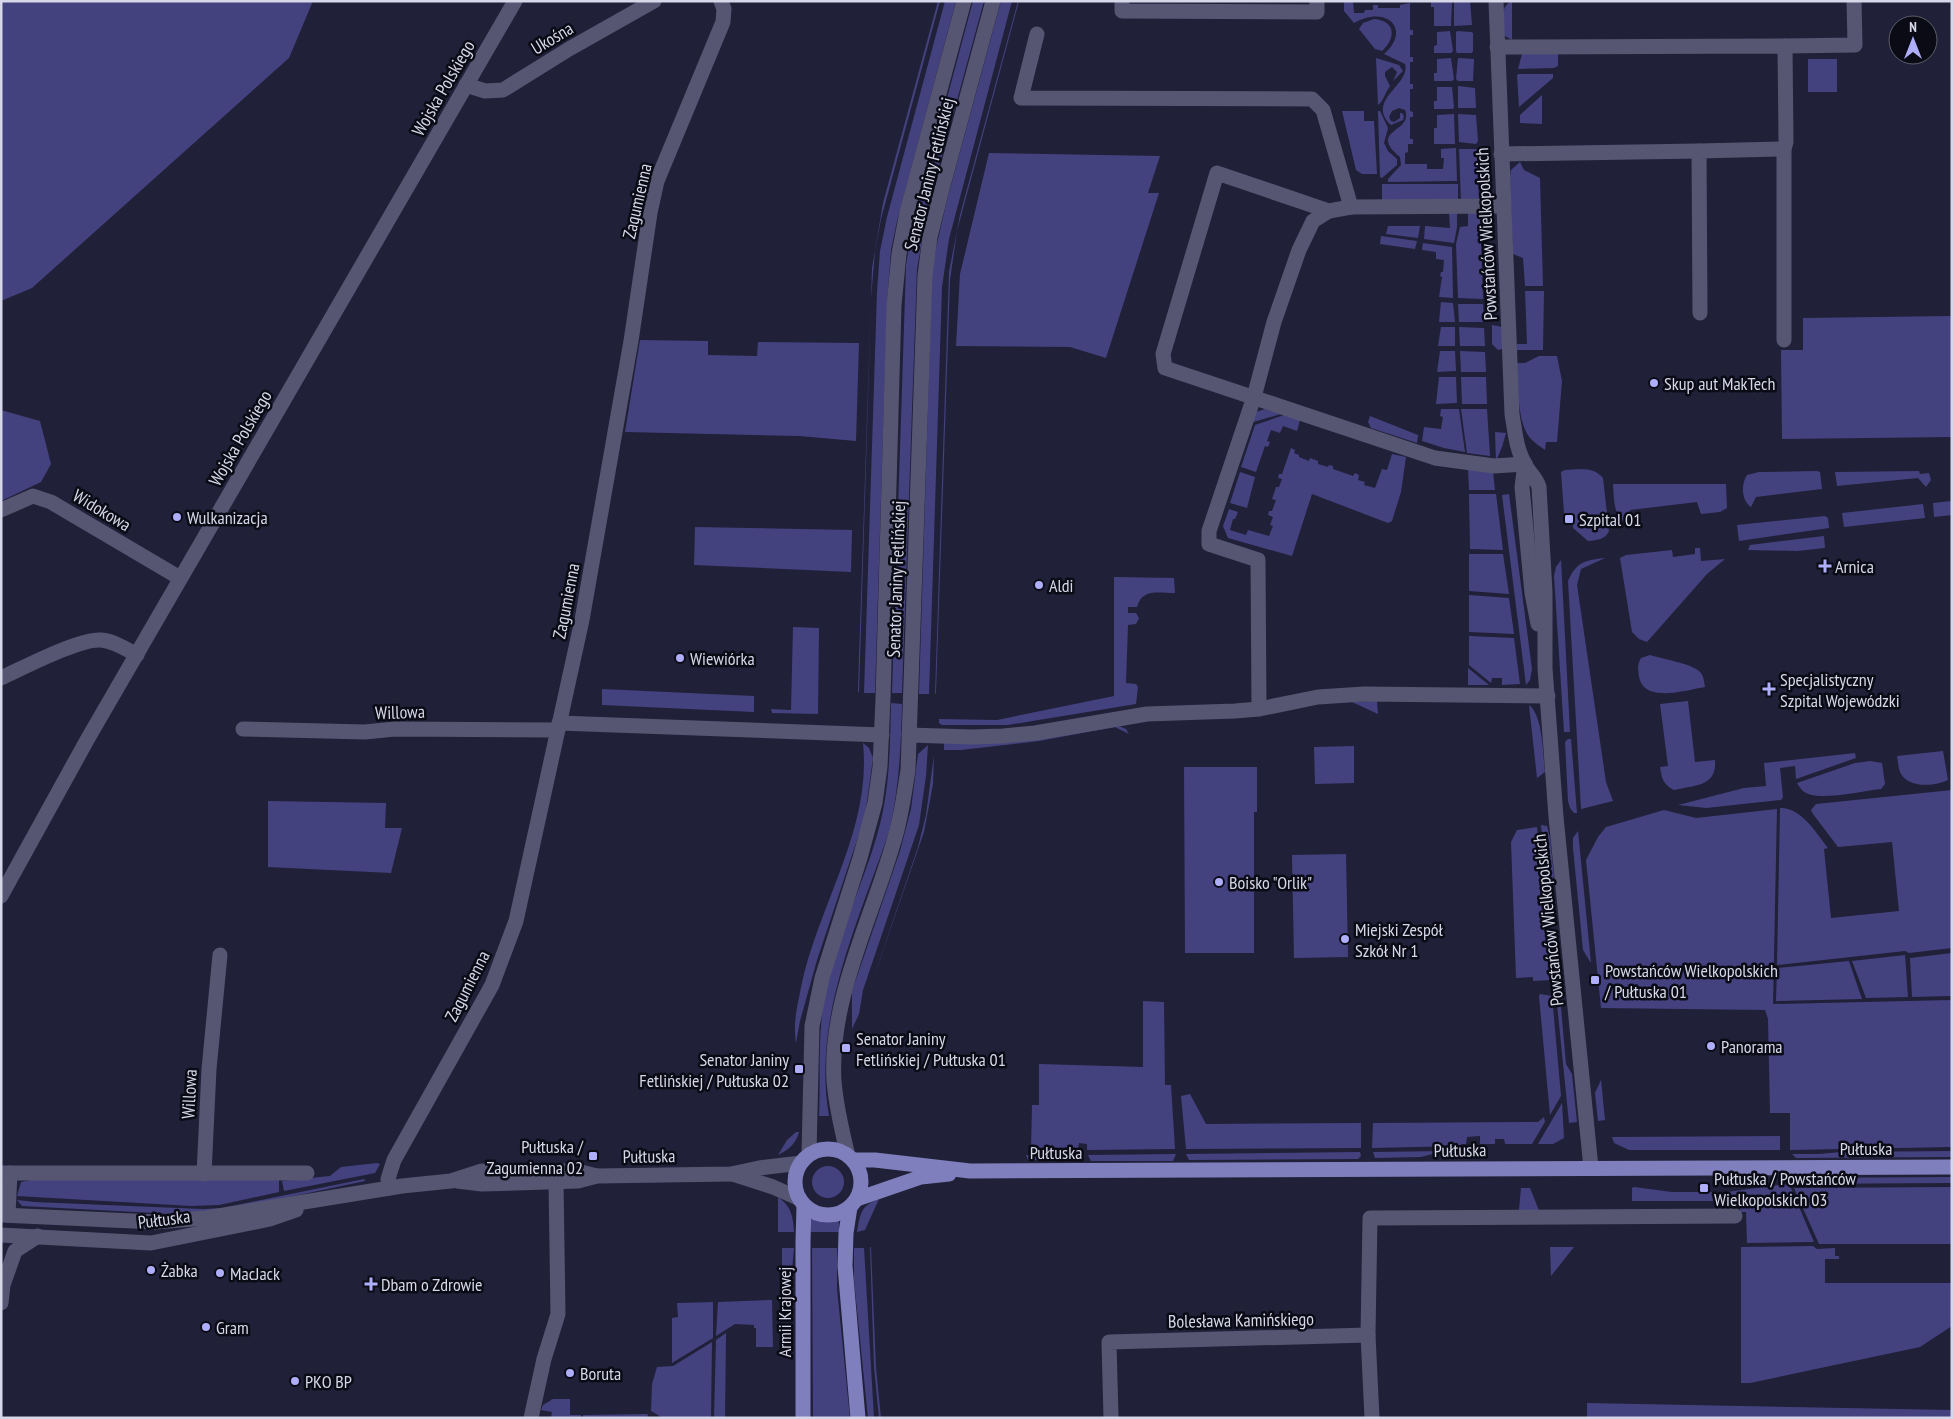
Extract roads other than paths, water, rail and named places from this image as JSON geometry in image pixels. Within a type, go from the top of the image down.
[{"type":"main road","points":[[853,1203],[835,1214],[827,1215],[811,1211],[802,1202],[795,1185],[797,1170],[805,1159],[825,1149],[833,1149],[850,1158],[860,1175],[861,1183],[853,1203],[846,1233],[845,1266],[858,1418]]},
{"type":"main road","name":"Pułtuska","points":[[850,1158],[970,1171],[1952,1167]]},
{"type":"main road","name":"Pułtuska","points":[[853,1203],[920,1178],[970,1171]]},
{"type":"main road","name":"Armii Krajowej","points":[[802,1202],[803,1418]]},
{"type":"street","name":"Wojska Polskiego","points":[[1,896],[44,815],[180,578],[515,1]]},
{"type":"street","name":"Ukośna","points":[[466,85],[485,91],[503,90],[569,49],[654,1]]},
{"type":"street","name":"Zagumienna","points":[[389,1188],[388,1179],[394,1160],[492,985],[506,950],[522,900],[584,611],[631,341],[650,213],[657,181],[723,22],[724,9],[721,1]]},
{"type":"street","name":"Senator Janiny Fetlińskiej","points":[[805,1159],[812,1026],[822,978],[860,858],[875,803],[882,735],[894,305],[899,254],[907,212],[964,1]]},
{"type":"street","name":"Senator Janiny Fetlińskiej","points":[[850,1158],[840,1121],[834,1081],[837,1028],[845,987],[898,828],[908,770],[925,276],[930,237],[937,208],[993,1]]},
{"type":"street","points":[[1122,1],[1122,11],[1317,12],[1317,1]]},
{"type":"street","name":"Powstańców Wielkopolskich","points":[[1496,1],[1512,414],[1516,440],[1525,464],[1522,487],[1532,593],[1548,696],[1556,817],[1591,1168]]},
{"type":"street","points":[[1497,47],[1855,45],[1854,1]]},
{"type":"street","points":[[1038,34],[1021,98],[1312,99],[1323,110],[1351,207]]},
{"type":"street","points":[[1784,340],[1785,46]]},
{"type":"street","points":[[1501,154],[1784,149]]},
{"type":"street","points":[[1699,151],[1700,313]]},
{"type":"street","points":[[1329,211],[1217,173],[1163,354],[1165,368],[1435,458],[1494,466],[1525,464]]},
{"type":"street","points":[[1259,709],[1258,560],[1209,544],[1209,531],[1254,397],[1274,322],[1299,250],[1313,221],[1329,211],[1351,207],[1504,206]]},
{"type":"street","name":"Widokowa","points":[[1,510],[33,496],[51,502],[180,578]]},
{"type":"street","points":[[1,678],[88,640],[110,641],[137,655]]},
{"type":"street","points":[[909,735],[1003,736],[1035,733],[1147,714],[1259,709],[1318,698],[1364,694],[1548,696]]},
{"type":"street","name":"Willowa","points":[[244,729],[365,732],[395,729],[559,726],[882,735]]},
{"type":"street","name":"Willowa","points":[[204,1174],[209,1069],[220,955]]},
{"type":"street","name":"Pułtuska","points":[[451,1180],[482,1184],[578,1181],[597,1176],[731,1174],[805,1159]]},
{"type":"street","name":"Pułtuska","points":[[307,1174],[6,1173],[4,1215],[155,1222],[206,1218],[249,1210],[326,1200],[389,1188],[451,1180],[482,1171],[577,1171],[597,1176]]},
{"type":"street","name":"Pułtuska","points":[[731,1174],[773,1187],[802,1202]]},
{"type":"street","points":[[531,1418],[544,1359],[558,1314],[556,1182]]},
{"type":"street","name":"Pułtuska","points":[[1,1235],[151,1243],[270,1220],[326,1200]]},
{"type":"street","points":[[1372,1418],[1368,1335],[1370,1218],[1735,1216]]},
{"type":"street","points":[[1,1303],[2,1282],[15,1251],[38,1236]]},
{"type":"street","name":"Bolesława Kamińskiego","points":[[1111,1418],[1109,1342],[1368,1335]]},
{"type":"place","name":"Skup aut MakTech","points":[[1654,383]]},
{"type":"place","name":"Wulkanizacja","points":[[177,517]]},
{"type":"place","name":"Szpital 01","points":[[1569,519]]},
{"type":"place","name":"Arnica","points":[[1825,566]]},
{"type":"place","name":"Aldi","points":[[1039,585]]},
{"type":"place","name":"Wiewiórka","points":[[680,658]]},
{"type":"place","name":"Specjalistyczny Szpital Wojewódzki","points":[[1769,689]]},
{"type":"place","name":"Boisko \"Orlik\"","points":[[1219,882]]},
{"type":"place","name":"Miejski Zespół Szkół Nr 1","points":[[1345,939]]},
{"type":"place","name":"Powstańców Wielkopolskich / Pułtuska 01","points":[[1595,980]]},
{"type":"place","name":"Panorama","points":[[1711,1046]]},
{"type":"place","name":"Senator Janiny Fetlińskiej / Pułtuska 01","points":[[846,1048]]},
{"type":"place","name":"Senator Janiny Fetlińskiej / Pułtuska 02","points":[[799,1069]]},
{"type":"place","name":"Pułtuska / Zagumienna 02","points":[[593,1156]]},
{"type":"place","name":"Pułtuska / Powstańców Wielkopolskich 03","points":[[1704,1188]]},
{"type":"place","name":"Żabka","points":[[151,1270]]},
{"type":"place","name":"MacJack","points":[[220,1273]]},
{"type":"place","name":"Dbam o Zdrowie","points":[[371,1284]]},
{"type":"place","name":"Gram","points":[[206,1327]]},
{"type":"place","name":"Boruta","points":[[570,1373]]},
{"type":"place","name":"PKO BP","points":[[295,1381]]}]
